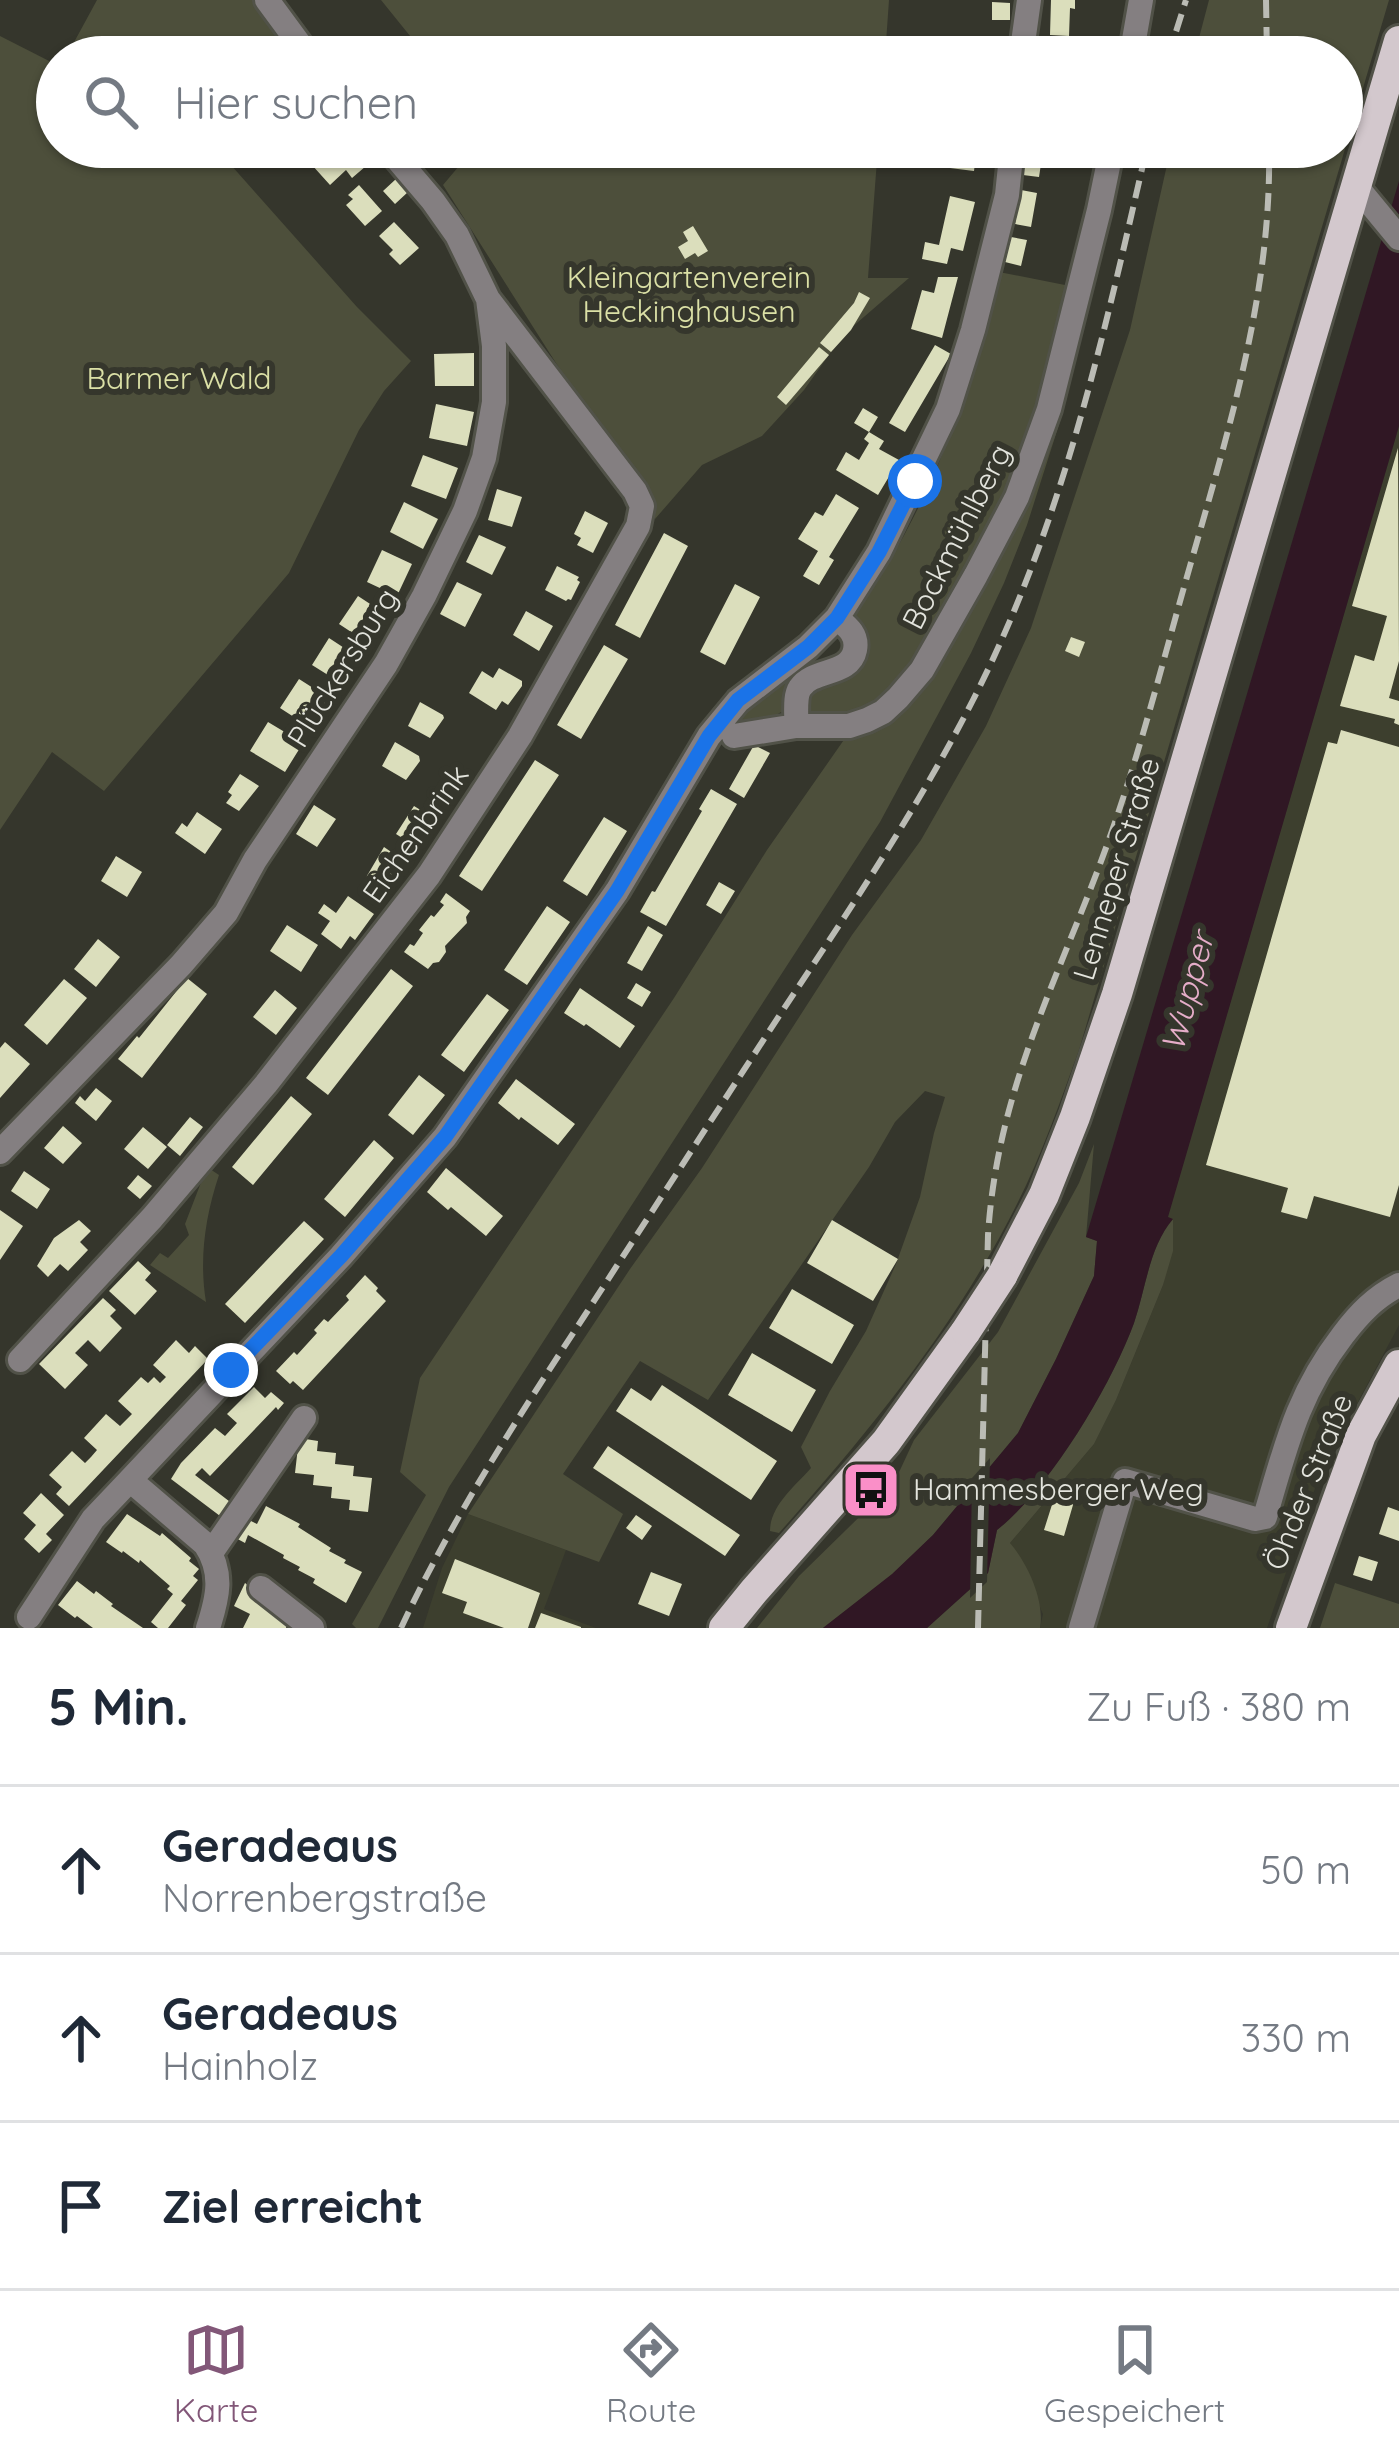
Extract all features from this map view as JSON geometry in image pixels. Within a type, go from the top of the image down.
[{"type":"main road","name":"Lenneper Straße","points":[[724,1628],[886,1442],[967,1331],[1044,1195],[1117,994],[1367,197],[1399,41]]},
{"type":"main road","name":"Öhder Straße","points":[[1291,1628],[1361,1435],[1399,1365]]},
{"type":"street","points":[[267,0],[294,36]]},
{"type":"street","points":[[1024,36],[1029,0]]},
{"type":"street","points":[[1135,36],[1141,0]]},
{"type":"street","name":"Plückersburg","points":[[0,1151],[226,914],[255,860],[386,664],[465,511],[484,458],[494,402],[488,298],[457,235],[405,168]]},
{"type":"street","points":[[29,1617],[93,1519],[341,1256],[445,1137],[617,891],[709,736],[738,700],[808,647],[837,618],[879,552],[948,409],[973,330],[1010,168]]},
{"type":"street","name":"Bockmühlberg","points":[[734,736],[796,726],[849,726],[883,712],[922,670],[1017,497],[1049,409],[1107,168]]},
{"type":"street","points":[[1367,197],[1399,238]]},
{"type":"street","name":"Eichenbrink","points":[[20,1360],[152,1218],[266,1084],[429,875],[520,736],[638,526],[642,506],[635,491],[488,298]]},
{"type":"street","name":"Bockmühlberg","points":[[796,726],[797,691],[811,678],[853,658],[855,638],[837,618]]},
{"type":"street","points":[[1082,1628],[1125,1481],[1255,1520],[1264,1517],[1295,1414],[1320,1366],[1378,1295],[1399,1285]]},
{"type":"street","points":[[211,1553],[304,1418]]},
{"type":"street","points":[[130,1480],[211,1553],[218,1570],[218,1592],[208,1628]]},
{"type":"street","points":[[261,1588],[312,1628]]},
{"type":"shaded area","points":[[1399,426],[1399,1325],[1321,1471],[1267,1628],[1040,1628],[1043,1614],[1010,1543],[1094,1444],[1163,1285],[1167,1218]]},
{"type":"shaded area","points":[[468,1514],[566,1550],[544,1609],[596,1628],[423,1628],[442,1568]]},
{"type":"green space","points":[[97,0],[253,0],[280,36],[77,36]]},
{"type":"green space","points":[[381,0],[889,0],[886,36],[410,36]]},
{"type":"green space","points":[[1209,0],[1389,0],[1363,88],[1363,36],[1200,36]]},
{"type":"green space","name":"Barmer Wald","points":[[0,36],[36,54],[36,168],[234,168],[411,361],[359,430],[289,573],[104,791],[52,752],[0,830]]},
{"type":"green space","name":"Kleingartenverein Heckinghausen","points":[[457,168],[876,168],[868,278],[909,278],[843,335],[804,390],[762,436],[702,465],[655,519],[443,185]]},
{"type":"green space","points":[[1166,168],[1339,168],[1079,1050],[1043,1147],[993,1249],[939,1335],[846,1456],[779,1533],[770,1531],[784,1497],[811,1468],[801,1447],[866,1331],[920,1197],[945,1097],[925,1091],[895,1122],[708,1400],[640,1361],[563,1474],[623,1514],[599,1562],[468,1514],[702,1168],[852,935],[921,840],[986,726],[1031,628],[1130,330]]},
{"type":"green space","points":[[999,272],[1075,287],[1057,361],[1009,490],[916,667],[866,713],[812,717],[803,709],[811,689],[856,671],[854,619],[906,531],[945,448]]},
{"type":"green space","points":[[1058,410],[1063,412],[1004,583],[880,822],[449,1487],[378,1628],[356,1628],[352,1624],[426,1495],[400,1472],[420,1378],[848,734],[886,718]]},
{"type":"green space","points":[[805,660],[810,670],[789,686],[783,711],[755,727],[722,731],[738,712]]},
{"type":"green space","points":[[1094,1144],[1086,1237],[1097,1241],[1094,1276],[1018,1433],[933,1535],[893,1574],[823,1628],[757,1628],[799,1576],[894,1483],[914,1440],[998,1332],[1079,1183]]},
{"type":"green space","points":[[207,1167],[219,1175],[205,1238],[206,1302],[150,1265],[160,1253],[168,1258],[189,1235],[185,1224]]},
{"type":"green space","points":[[1173,1219],[1173,1251],[1163,1285],[1094,1444],[1010,1543],[1034,1583],[1040,1628],[927,1628],[988,1573],[997,1530],[1037,1489],[1094,1405],[1124,1348],[1153,1255]]},
{"type":"green space","points":[[1335,1583],[1399,1604],[1399,1628],[1320,1628]]},
{"type":"water","name":"Wupper","points":[[1399,181],[1399,426],[1168,1217],[1173,1219],[1153,1255],[1134,1323],[1076,1435],[1037,1489],[997,1530],[988,1573],[927,1628],[823,1628],[933,1535],[1018,1433],[1094,1276],[1097,1241],[1086,1237]]},
{"type":"pier","points":[[990,1458],[987,1582],[970,1598],[972,1478]]},
{"type":"building","points":[[1051,0],[1075,0],[1075,9],[1070,8],[1069,36],[1050,35]]},
{"type":"building","points":[[992,2],[1010,3],[1010,20],[992,20]]},
{"type":"building","points":[[315,168],[364,168],[352,178],[346,170],[330,185]]},
{"type":"building","points":[[1024,168],[1040,168],[1039,177],[1023,175]]},
{"type":"building","points":[[396,179],[408,192],[395,204],[383,191]]},
{"type":"building","points":[[359,185],[382,211],[365,226],[346,205],[353,199],[348,195]]},
{"type":"building","points":[[1021,190],[1037,193],[1031,227],[1015,224]]},
{"type":"building","points":[[950,196],[975,202],[963,251],[951,248],[947,264],[922,259],[925,242],[939,245]]},
{"type":"building","points":[[394,222],[419,248],[400,265],[379,236]]},
{"type":"building","points":[[693,226],[708,251],[685,259],[678,247],[688,241],[683,232]]},
{"type":"building","points":[[1011,237],[1027,240],[1021,266],[1005,262]]},
{"type":"building","points":[[938,277],[958,277],[942,338],[911,329],[922,290],[934,293]]},
{"type":"building","points":[[859,292],[870,298],[831,352],[820,343]]},
{"type":"building","points":[[935,345],[951,354],[905,432],[889,423]]},
{"type":"building","points":[[819,347],[829,355],[786,405],[777,397]]},
{"type":"building","points":[[474,353],[474,386],[435,386],[434,354]]},
{"type":"building","points":[[436,404],[474,412],[467,446],[429,438]]},
{"type":"building","points":[[863,408],[878,417],[869,432],[854,423]]},
{"type":"building","points":[[869,432],[884,441],[879,449],[899,460],[878,495],[836,470],[846,452],[859,460],[869,443],[864,439]]},
{"type":"building","points":[[1398,448],[1399,661],[1389,698],[1399,701],[1399,725],[1395,719],[1340,706],[1355,655],[1374,661],[1387,616],[1352,606]]},
{"type":"building","points":[[423,455],[458,468],[446,499],[411,486]]},
{"type":"building","points":[[497,489],[522,497],[512,527],[488,520]]},
{"type":"building","points":[[836,494],[859,508],[829,557],[834,560],[819,585],[803,576],[818,551],[798,539],[815,512],[823,516]]},
{"type":"building","points":[[404,502],[438,519],[423,549],[390,532]]},
{"type":"building","points":[[585,511],[608,523],[593,553],[577,545],[581,538],[574,534]]},
{"type":"building","points":[[664,533],[688,546],[640,638],[615,625]]},
{"type":"building","points":[[479,535],[506,547],[492,575],[466,562]]},
{"type":"building","points":[[382,550],[412,564],[397,596],[367,582]]},
{"type":"building","points":[[557,566],[579,577],[571,600],[545,590]]},
{"type":"building","points":[[457,582],[482,594],[465,627],[440,614]]},
{"type":"building","points":[[735,584],[760,597],[725,665],[700,652]]},
{"type":"building","points":[[358,596],[390,617],[371,645],[339,624]]},
{"type":"building","points":[[526,611],[553,626],[539,651],[513,635]]},
{"type":"building","points":[[1071,637],[1085,642],[1079,657],[1065,651]]},
{"type":"building","points":[[329,638],[361,659],[344,685],[312,665]]},
{"type":"building","points":[[604,645],[628,659],[581,739],[557,725]]},
{"type":"building","points":[[499,668],[522,681],[522,686],[508,705],[502,701],[496,710],[469,693],[482,671],[493,678]]},
{"type":"building","points":[[299,679],[332,700],[314,730],[280,708]]},
{"type":"building","points":[[420,702],[444,718],[430,738],[408,726]]},
{"type":"building","points":[[268,722],[303,743],[285,772],[250,751]]},
{"type":"building","points":[[1341,730],[1399,747],[1399,1185],[1390,1217],[1314,1196],[1307,1219],[1281,1212],[1288,1188],[1206,1165],[1328,742],[1337,744]]},
{"type":"building","points":[[395,742],[419,756],[406,780],[382,766]]},
{"type":"building","points":[[754,745],[770,753],[744,798],[729,789]]},
{"type":"building","points":[[535,760],[559,775],[482,891],[459,876]]},
{"type":"building","points":[[240,774],[259,786],[239,811],[226,803]]},
{"type":"building","points":[[711,789],[737,804],[666,926],[640,912]]},
{"type":"building","points":[[314,805],[336,819],[317,847],[296,834]]},
{"type":"building","points":[[414,806],[440,822],[421,850],[396,834]]},
{"type":"building","points":[[197,812],[222,829],[205,854],[175,833],[182,823],[187,827]]},
{"type":"building","points":[[604,817],[627,831],[587,896],[563,881]]},
{"type":"building","points":[[384,847],[410,865],[378,905],[358,891]]},
{"type":"building","points":[[116,856],[142,872],[127,897],[101,881]]},
{"type":"building","points":[[719,882],[735,891],[721,914],[706,905]]},
{"type":"building","points":[[446,893],[470,911],[467,923],[445,946],[439,962],[428,969],[404,952],[410,944],[414,946],[423,933],[419,930],[444,905],[440,902]]},
{"type":"building","points":[[348,896],[374,914],[355,940],[350,936],[341,949],[321,934],[330,921],[318,913],[324,904],[336,913]]},
{"type":"building","points":[[547,906],[570,922],[527,985],[504,970]]},
{"type":"building","points":[[287,925],[318,945],[301,972],[270,951]]},
{"type":"building","points":[[648,926],[663,935],[642,971],[627,963]]},
{"type":"building","points":[[98,939],[120,957],[96,987],[74,969]]},
{"type":"building","points":[[391,969],[413,986],[328,1095],[306,1078]]},
{"type":"building","points":[[187,978],[207,994],[142,1078],[118,1059]]},
{"type":"building","points":[[64,979],[87,998],[47,1045],[24,1025]]},
{"type":"building","points":[[636,983],[651,992],[642,1007],[627,998]]},
{"type":"building","points":[[580,988],[635,1026],[620,1048],[564,1013]]},
{"type":"building","points":[[275,990],[297,1008],[276,1035],[253,1017]]},
{"type":"building","points":[[487,994],[509,1010],[464,1072],[441,1055]]},
{"type":"building","points":[[5,1042],[30,1064],[0,1098],[0,1048]]},
{"type":"building","points":[[419,1075],[445,1095],[413,1135],[388,1115]]},
{"type":"building","points":[[516,1079],[575,1124],[558,1145],[498,1103]]},
{"type":"building","points":[[96,1088],[112,1101],[96,1121],[75,1103],[80,1096],[85,1101]]},
{"type":"building","points":[[291,1096],[312,1114],[253,1185],[232,1167]]},
{"type":"building","points":[[190,1117],[203,1127],[180,1156],[167,1145]]},
{"type":"building","points":[[63,1126],[82,1143],[63,1164],[44,1148]]},
{"type":"building","points":[[143,1127],[167,1147],[148,1169],[124,1149]]},
{"type":"building","points":[[374,1140],[394,1158],[345,1217],[324,1199]]},
{"type":"building","points":[[446,1168],[503,1216],[486,1236],[427,1192]]},
{"type":"building","points":[[24,1171],[50,1189],[37,1209],[11,1191]]},
{"type":"building","points":[[138,1175],[152,1186],[140,1199],[127,1188]]},
{"type":"building","points":[[0,1210],[23,1226],[0,1260]]},
{"type":"building","points":[[79,1220],[91,1231],[80,1242],[88,1250],[68,1271],[60,1264],[48,1277],[37,1266],[54,1238]]},
{"type":"building","points":[[832,1220],[898,1259],[873,1301],[807,1263]]},
{"type":"building","points":[[304,1221],[324,1239],[245,1323],[225,1304]]},
{"type":"building","points":[[138,1261],[151,1273],[145,1280],[157,1291],[135,1315],[109,1291]]},
{"type":"building","points":[[365,1275],[386,1301],[303,1390],[293,1381],[290,1384],[276,1371],[294,1352],[297,1355],[324,1319],[328,1322],[349,1300],[346,1296]]},
{"type":"building","points":[[792,1289],[854,1325],[832,1364],[769,1328]]},
{"type":"building","points":[[103,1298],[116,1310],[110,1316],[122,1328],[100,1352],[88,1340],[75,1353],[88,1365],[65,1389],[39,1364]]},
{"type":"building","points":[[176,1340],[189,1353],[195,1346],[208,1359],[69,1506],[56,1494],[62,1487],[49,1475],[72,1451],[85,1463],[91,1457],[97,1450],[84,1438],[106,1414],[120,1426],[132,1414],[118,1401],[141,1377],[148,1383],[154,1377],[160,1383],[166,1377],[153,1365]]},
{"type":"building","points":[[752,1353],[816,1390],[792,1432],[728,1395]]},
{"type":"building","points":[[662,1385],[777,1461],[751,1500],[616,1411],[631,1388],[651,1401]]},
{"type":"building","points":[[254,1387],[265,1398],[271,1392],[284,1403],[210,1476],[202,1468],[195,1475],[238,1508],[228,1522],[171,1479],[215,1428],[225,1436],[237,1423],[227,1414]]},
{"type":"building","points":[[299,1438],[318,1441],[317,1451],[336,1453],[335,1464],[354,1466],[353,1476],[372,1478],[368,1512],[349,1510],[350,1500],[331,1498],[332,1487],[313,1485],[314,1475],[295,1473]]},
{"type":"building","points":[[608,1446],[740,1535],[725,1556],[593,1468]]},
{"type":"building","points":[[1056,1492],[1075,1498],[1064,1536],[1044,1530]]},
{"type":"building","points":[[41,1493],[64,1515],[46,1534],[52,1540],[39,1553],[24,1539],[36,1525],[23,1513]]},
{"type":"building","points":[[266,1506],[300,1524],[344,1563],[362,1572],[346,1603],[313,1583],[315,1579],[284,1555],[248,1535],[245,1543],[232,1536],[245,1518],[257,1524]]},
{"type":"building","points":[[1388,1507],[1399,1511],[1399,1541],[1379,1534]]},
{"type":"building","points":[[127,1514],[162,1533],[199,1569],[193,1576],[198,1580],[181,1601],[186,1605],[168,1628],[151,1622],[173,1594],[167,1589],[170,1586],[140,1560],[106,1542]]},
{"type":"building","points":[[636,1515],[652,1526],[642,1540],[626,1528]]},
{"type":"building","points":[[1359,1556],[1378,1562],[1372,1581],[1353,1575]]},
{"type":"building","points":[[455,1559],[540,1593],[528,1628],[504,1628],[463,1613],[467,1602],[442,1593]]},
{"type":"building","points":[[651,1572],[682,1584],[669,1616],[638,1604]]},
{"type":"building","points":[[77,1581],[143,1628],[93,1628],[75,1618],[58,1605]]},
{"type":"building","points":[[245,1583],[259,1594],[255,1602],[288,1622],[286,1628],[243,1628],[250,1614],[234,1606]]},
{"type":"building","points":[[541,1613],[581,1627],[581,1628],[535,1628]]},
{"type":"railway","points":[[1175,36],[1186,0]]},
{"type":"railway","points":[[1266,0],[1267,36]]},
{"type":"railway","points":[[401,1628],[511,1429],[882,858],[973,700],[1005,633],[1056,498],[1096,360],[1142,168]]},
{"type":"railway","points":[[978,1628],[988,1235],[994,1179],[1019,1076],[1134,763],[1219,463],[1256,307],[1269,168]]},
{"type":"place","name":"Hammesberger Weg","points":[[871,1490]]},
{"type":"route","points":[[231,1370],[341,1256],[445,1137],[617,891],[709,736],[738,700],[808,647],[837,618],[879,552],[915,481]]}]
